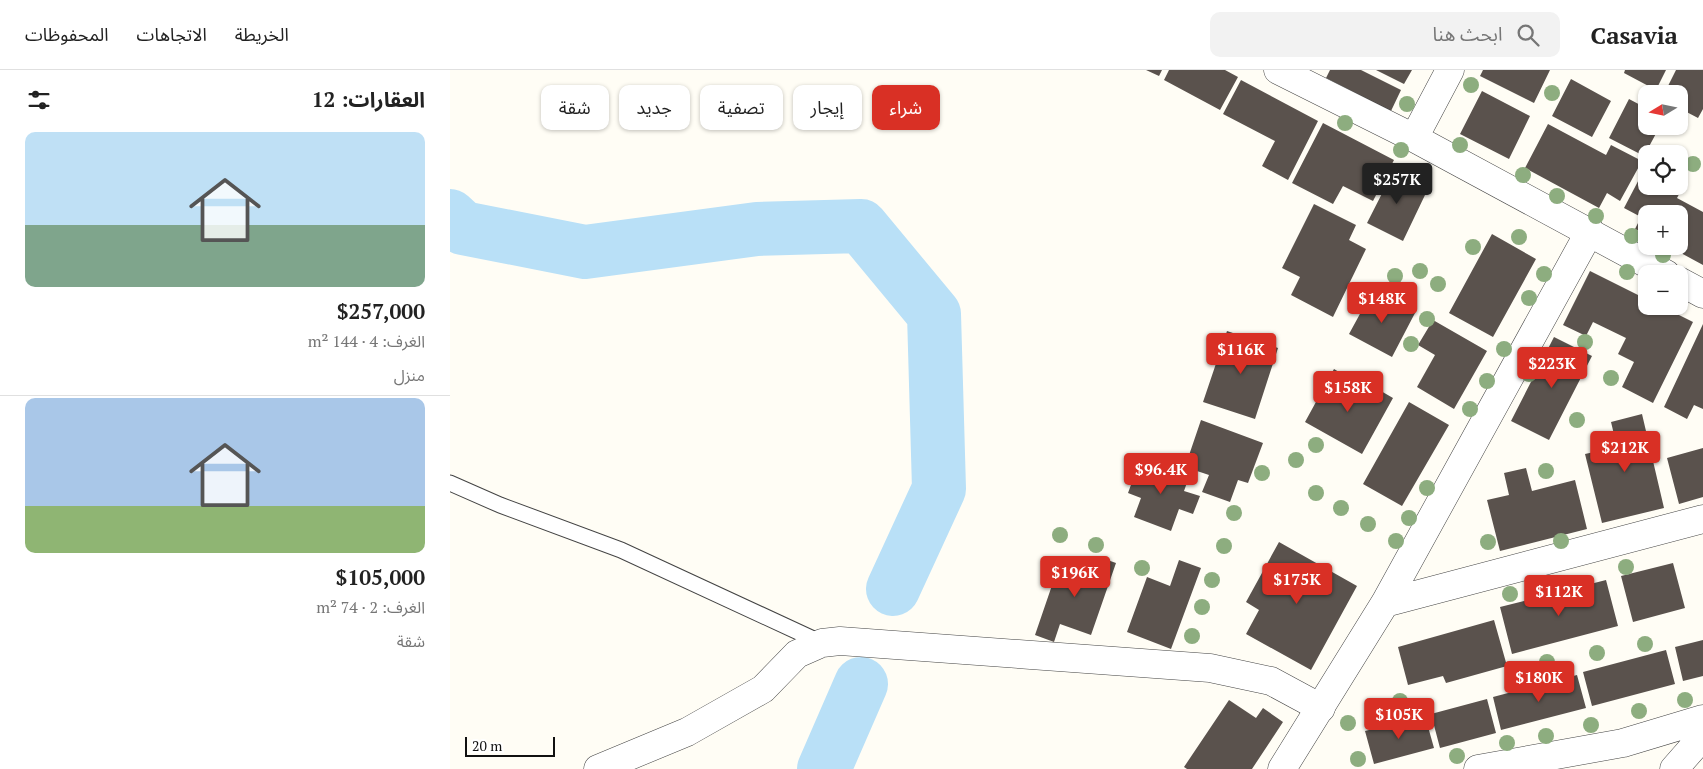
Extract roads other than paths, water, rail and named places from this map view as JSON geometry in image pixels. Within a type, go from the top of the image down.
[{"type":"street","points":[[1278,70],[1309,77],[1414,138],[1650,265]]},
{"type":"street","points":[[1414,138],[1450,70]]},
{"type":"street","points":[[1282,769],[1385,602],[1590,232]]},
{"type":"street","points":[[1688,286],[1703,294]]},
{"type":"street","points":[[1385,602],[1703,519]]},
{"type":"street","points":[[598,769],[696,727],[763,689],[797,654],[831,642],[1210,668],[1271,681],[1321,708]]},
{"type":"street","points":[[1478,769],[1623,743],[1703,719]]},
{"type":"street","points":[[1674,769],[1703,736]]},
{"type":"lane","points":[[450,483],[500,505],[620,550],[831,642]]},
{"type":"waterway","points":[[450,216],[463,228],[585,252],[757,229],[861,226],[934,314],[939,489],[893,589]]},
{"type":"waterway","points":[[824,769],[861,684]]}]
